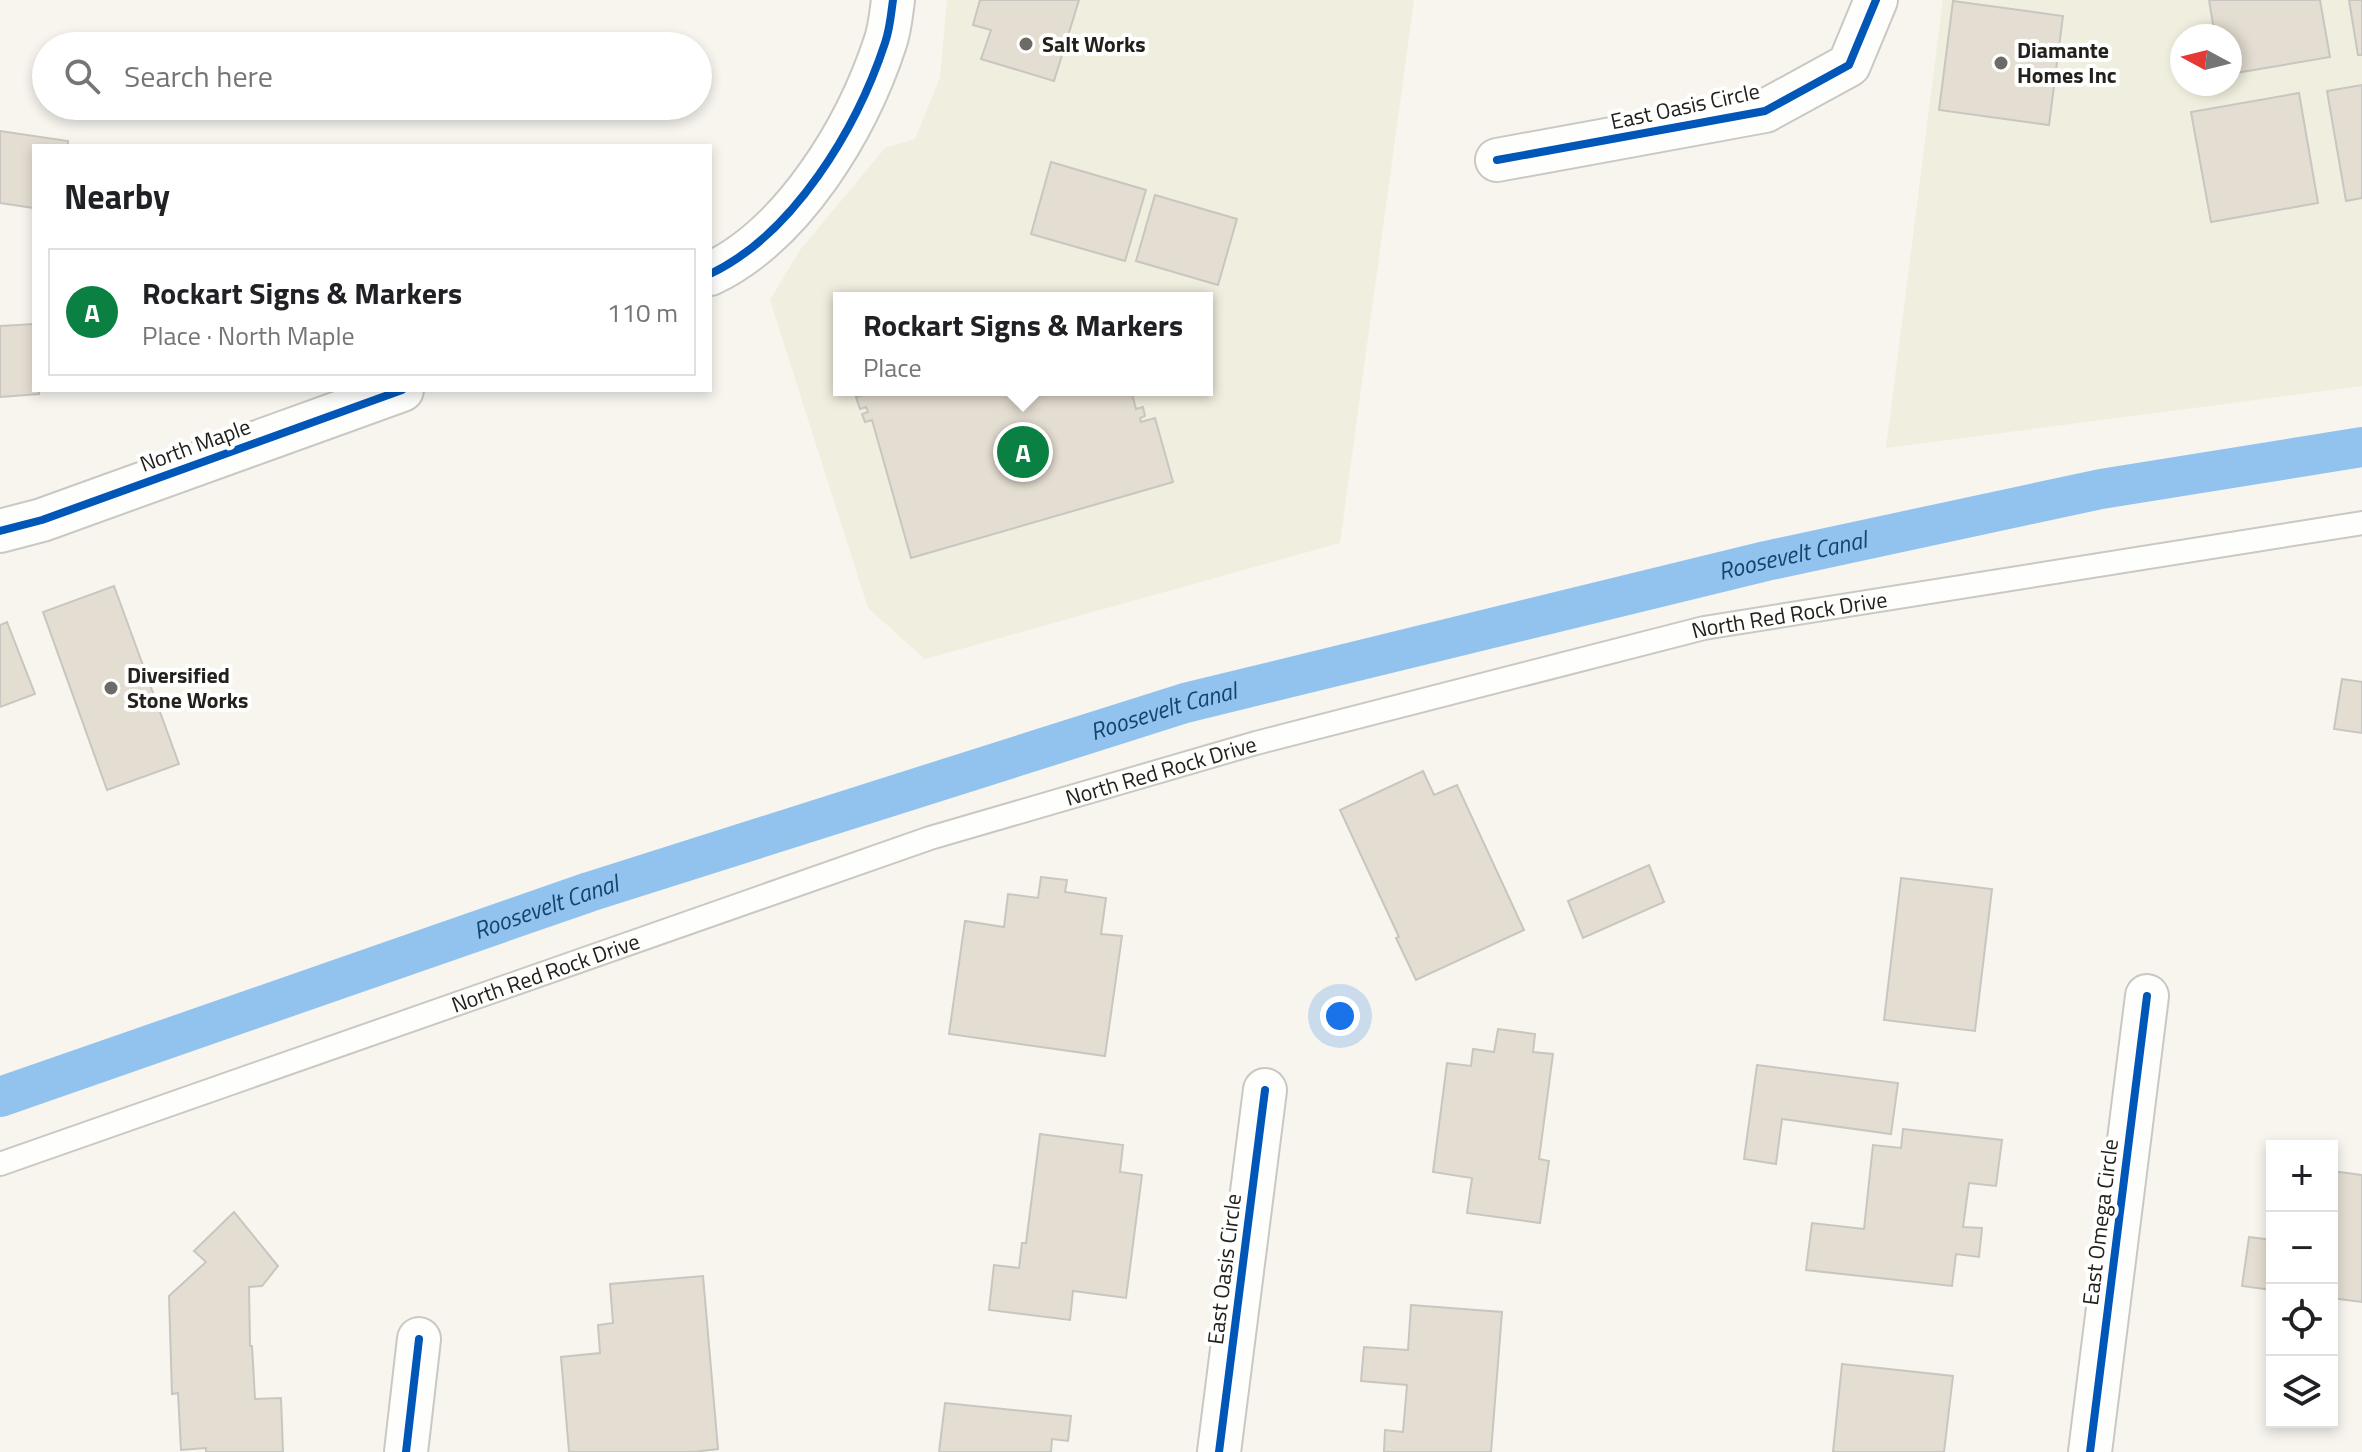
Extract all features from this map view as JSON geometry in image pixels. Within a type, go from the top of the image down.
[{"type":"street","points":[[712,273],[732,263],[813,185],[854,116],[886,40],[893,0]]},
{"type":"street","name":"East Oasis Circle","points":[[1497,160],[1765,111],[1849,65],[1876,0]]},
{"type":"street","name":"North Maple","points":[[0,531],[42,520],[396,392]]},
{"type":"street","name":"East Omega Circle","points":[[2090,1452],[2147,996]]},
{"type":"street","name":"East Oasis Circle","points":[[1219,1452],[1265,1090]]},
{"type":"street","points":[[406,1452],[419,1339]]},
{"type":"lane","name":"North Red Rock Drive","points":[[0,1164],[930,838],[1256,743],[1704,628],[2362,523]]},
{"type":"shaded area","points":[[947,0],[1414,0],[1340,543],[925,659],[868,608],[770,300],[800,250],[885,148],[915,139],[940,78]]},
{"type":"shaded area","points":[[1943,0],[2362,0],[2362,386],[1886,448]]},
{"type":"building","name":"Salt Works","points":[[980,0],[1079,0],[1054,81],[981,59],[991,30],[973,25]]},
{"type":"building","points":[[2209,0],[2320,0],[2330,57],[2242,72],[2242,24],[2213,24]]},
{"type":"building","points":[[2349,0],[2362,0],[2362,55],[2358,55]]},
{"type":"building","name":"Diamante Homes Inc","points":[[1953,1],[2063,16],[2049,125],[1939,110]]},
{"type":"building","points":[[2362,85],[2362,198],[2346,201],[2327,91]]},
{"type":"building","points":[[2299,93],[2318,203],[2211,222],[2191,112]]},
{"type":"building","points":[[0,131],[68,141],[68,144],[32,144],[32,208],[0,203]]},
{"type":"building","points":[[1051,162],[1146,190],[1125,261],[1031,234]]},
{"type":"building","points":[[1155,195],[1237,219],[1218,285],[1136,261]]},
{"type":"building","points":[[32,324],[32,392],[39,394],[0,397],[0,326]]},
{"type":"building","points":[[1133,396],[1136,409],[1143,407],[1145,416],[1140,418],[1141,422],[1155,418],[1173,482],[911,558],[872,420],[865,422],[862,414],[868,412],[866,407],[860,409],[856,397]]},
{"type":"building","name":"Diversified Stone Works","points":[[114,586],[179,764],[107,790],[43,612]]},
{"type":"building","points":[[7,622],[35,694],[0,707],[0,625]]},
{"type":"building","points":[[2342,679],[2362,682],[2362,733],[2334,729]]},
{"type":"building","points":[[1423,771],[1434,795],[1457,785],[1524,930],[1416,980],[1340,810]]},
{"type":"building","points":[[1649,865],[1664,902],[1583,938],[1568,901]]},
{"type":"building","points":[[1041,877],[1067,880],[1065,892],[1106,898],[1101,934],[1122,936],[1105,1056],[949,1034],[965,921],[1004,927],[1008,894],[1038,898]]},
{"type":"building","points":[[1901,878],[1992,889],[1975,1031],[1884,1020]]},
{"type":"building","points":[[1498,1029],[1535,1034],[1533,1052],[1553,1054],[1539,1159],[1549,1161],[1540,1223],[1467,1213],[1472,1178],[1433,1172],[1447,1063],[1471,1066],[1473,1049],[1494,1052]]},
{"type":"building","points":[[1757,1065],[1898,1083],[1891,1134],[1782,1119],[1776,1164],[1744,1159]]},
{"type":"building","points":[[1903,1129],[2002,1140],[1996,1186],[1969,1183],[1963,1227],[1982,1228],[1979,1257],[1956,1254],[1952,1286],[1806,1270],[1812,1223],[1864,1229],[1873,1145],[1901,1148]]},
{"type":"building","points":[[1040,1134],[1123,1145],[1120,1172],[1142,1175],[1126,1298],[1073,1291],[1070,1320],[989,1310],[994,1265],[1019,1268],[1022,1243],[1026,1243]]},
{"type":"building","points":[[2338,1172],[2362,1175],[2362,1302],[2338,1299]]},
{"type":"building","points":[[234,1212],[278,1266],[262,1286],[249,1287],[250,1346],[255,1399],[281,1398],[283,1452],[206,1452],[206,1448],[181,1450],[178,1393],[172,1394],[169,1296],[206,1262],[194,1251]]},
{"type":"building","points":[[2249,1237],[2266,1239],[2266,1289],[2242,1286]]},
{"type":"building","points":[[703,1276],[718,1449],[693,1452],[569,1452],[561,1357],[600,1353],[598,1325],[613,1323],[610,1284]]},
{"type":"building","points":[[1411,1305],[1502,1312],[1491,1452],[1384,1452],[1385,1430],[1403,1432],[1407,1385],[1361,1381],[1364,1347],[1408,1350]]},
{"type":"building","points":[[1842,1364],[1953,1376],[1944,1452],[1833,1452]]},
{"type":"building","points":[[945,1403],[1071,1416],[1068,1441],[1052,1439],[1051,1452],[939,1452]]},
{"type":"waterway","name":"Roosevelt Canal","points":[[0,1097],[589,892],[1185,703],[1766,561],[2101,489],[2362,447]]},
{"type":"cycle path","points":[[712,273],[769,233],[795,206],[818,175],[858,109],[873,76],[887,38],[893,0]]},
{"type":"cycle path","points":[[1497,160],[1765,111],[1849,65],[1876,0]]},
{"type":"cycle path","points":[[0,531],[42,520],[396,392]]},
{"type":"cycle path","points":[[2090,1452],[2147,996]]},
{"type":"cycle path","points":[[1219,1452],[1265,1090]]},
{"type":"cycle path","points":[[406,1452],[419,1339]]},
{"type":"place","name":"Salt Works","points":[[1026,44]]},
{"type":"place","name":"Diamante Homes Inc","points":[[2001,63]]},
{"type":"place","name":"Rockart Signs & Markers","points":[[1023,452]]},
{"type":"place","name":"Diversified Stone Works","points":[[111,688]]}]
